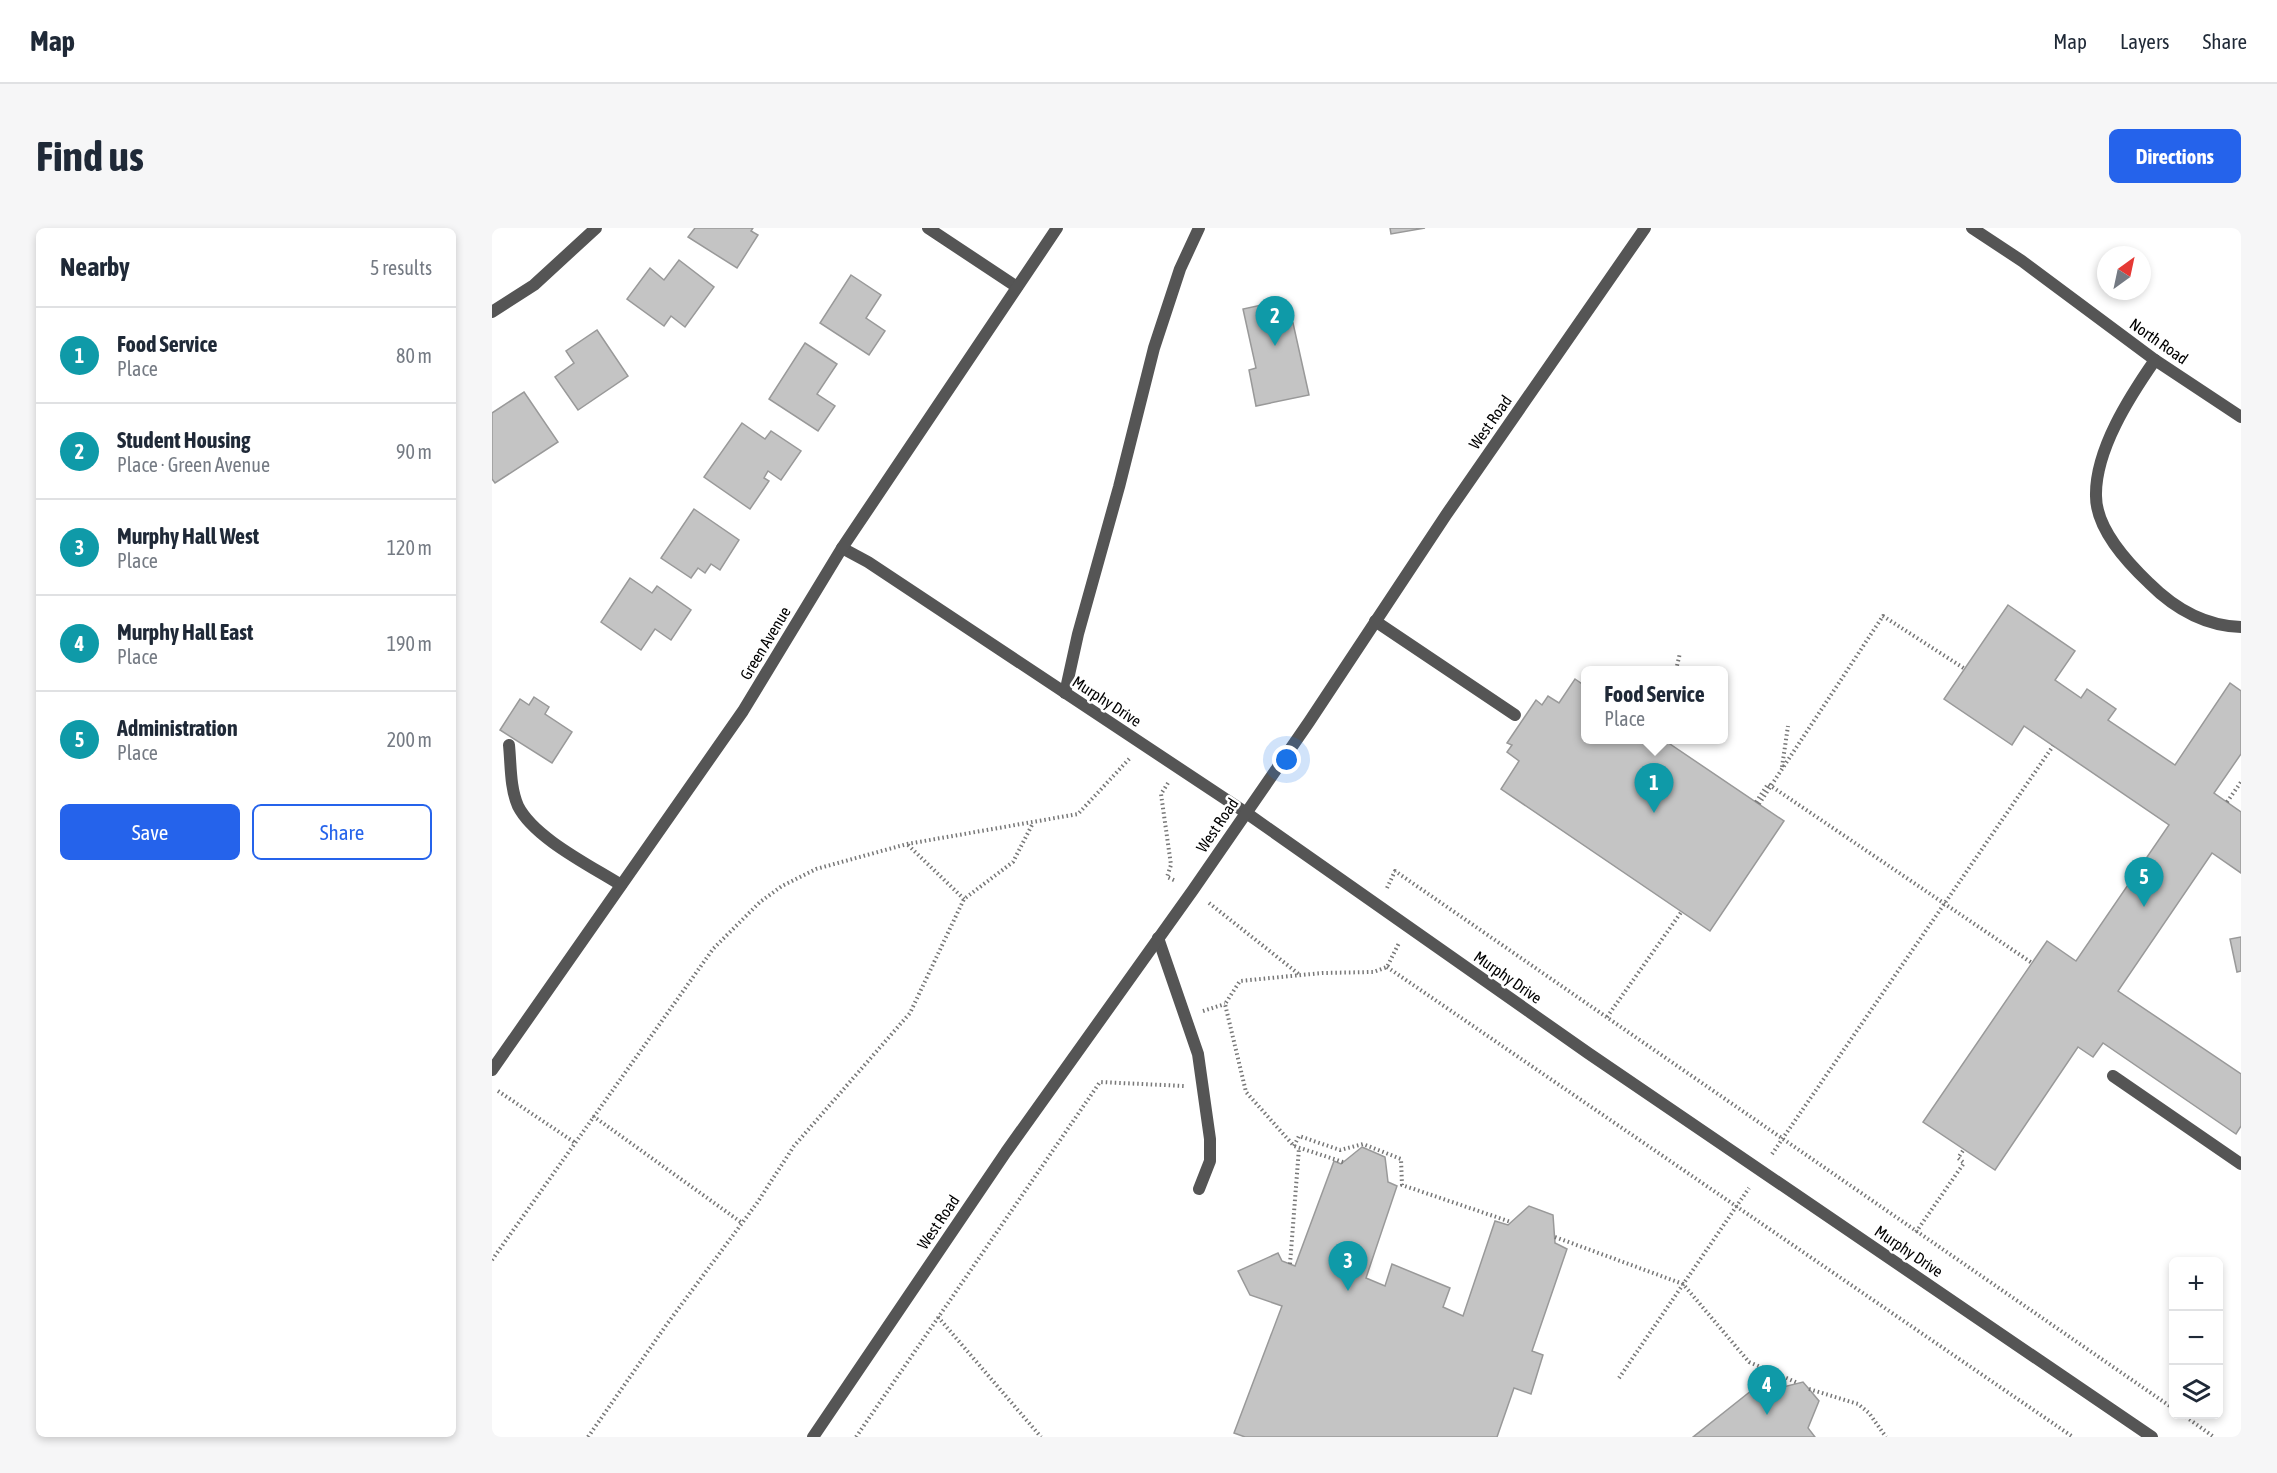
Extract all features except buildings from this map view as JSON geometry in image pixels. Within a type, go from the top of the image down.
[{"type":"street","points":[[492,312],[534,285],[596,228]]},
{"type":"street","points":[[928,228],[1017,287]]},
{"type":"street","name":"Green Avenue","points":[[492,1070],[743,711],[842,548],[1057,228]]},
{"type":"street","points":[[1065,693],[1078,634],[1119,487],[1154,348],[1180,269],[1199,228]]},
{"type":"street","name":"West Road","points":[[813,1437],[1006,1152],[1309,722],[1446,515],[1645,228]]},
{"type":"street","name":"North Road","points":[[1972,228],[2022,261],[2156,360],[2241,417]]},
{"type":"street","points":[[2156,360],[2130,397],[2115,425],[2098,474],[2096,497],[2101,518],[2112,542],[2127,562],[2161,595],[2182,610],[2205,621],[2241,627]]},
{"type":"street","name":"Murphy Drive","points":[[842,548],[868,562],[1245,812],[1588,1053],[2152,1437]]},
{"type":"street","points":[[1375,621],[1515,715]]},
{"type":"street","points":[[509,745],[512,781],[517,804],[527,821],[544,836],[621,885]]},
{"type":"street","points":[[1158,938],[1198,1054],[1210,1139],[1210,1161],[1198,1190]]},
{"type":"street","points":[[2113,1076],[2241,1164]]},
{"type":"path","points":[[1965,669],[1883,616],[1782,770],[1757,803],[1768,784],[2032,963]]},
{"type":"path","points":[[1677,666],[1680,653]]},
{"type":"path","points":[[1782,770],[1788,726]]},
{"type":"path","points":[[492,1260],[713,949],[760,902],[782,886],[816,869],[907,844],[1078,814],[1143,744]]},
{"type":"path","points":[[1619,1378],[2054,746]]},
{"type":"path","points":[[2227,802],[2241,782]]},
{"type":"path","points":[[588,1437],[667,1324],[742,1223],[794,1146],[910,1013],[964,899],[1013,862],[1033,822]]},
{"type":"path","points":[[907,844],[964,899]]},
{"type":"path","points":[[1379,906],[1395,871],[2169,1406]]},
{"type":"path","points":[[1607,1017],[1682,911]]},
{"type":"path","points":[[1343,1162],[1294,1146],[1246,1092],[1225,1004],[1240,981],[1322,973],[1373,972],[1387,967],[1407,926]]},
{"type":"path","points":[[1387,967],[2073,1437]]},
{"type":"path","points":[[856,1437],[1100,1082],[1202,1086]]},
{"type":"path","points":[[492,1087],[574,1142]]},
{"type":"path","points":[[593,1116],[742,1223]]},
{"type":"path","points":[[1294,1146],[1299,1136],[1340,1150],[1363,1143],[1401,1159],[1402,1185],[1511,1222]]},
{"type":"path","points":[[1290,1264],[1299,1148]]},
{"type":"path","points":[[1916,1232],[1964,1162],[1958,1158],[1964,1149]]},
{"type":"path","points":[[1555,1237],[1683,1284],[1749,1362],[1797,1383]]},
{"type":"path","points":[[938,1317],[1041,1437]]},
{"type":"path","points":[[1809,1389],[1858,1404],[1869,1413],[1886,1437]]},
{"type":"path","points":[[2188,1419],[2214,1437]]},
{"type":"place","name":"Student Housing","points":[[1275,346]]},
{"type":"place","name":"Food Service","points":[[1654,813]]},
{"type":"place","name":"Administration","points":[[2144,907]]},
{"type":"place","name":"Murphy Hall West","points":[[1348,1291]]},
{"type":"place","name":"Murphy Hall East","points":[[1767,1415]]}]
